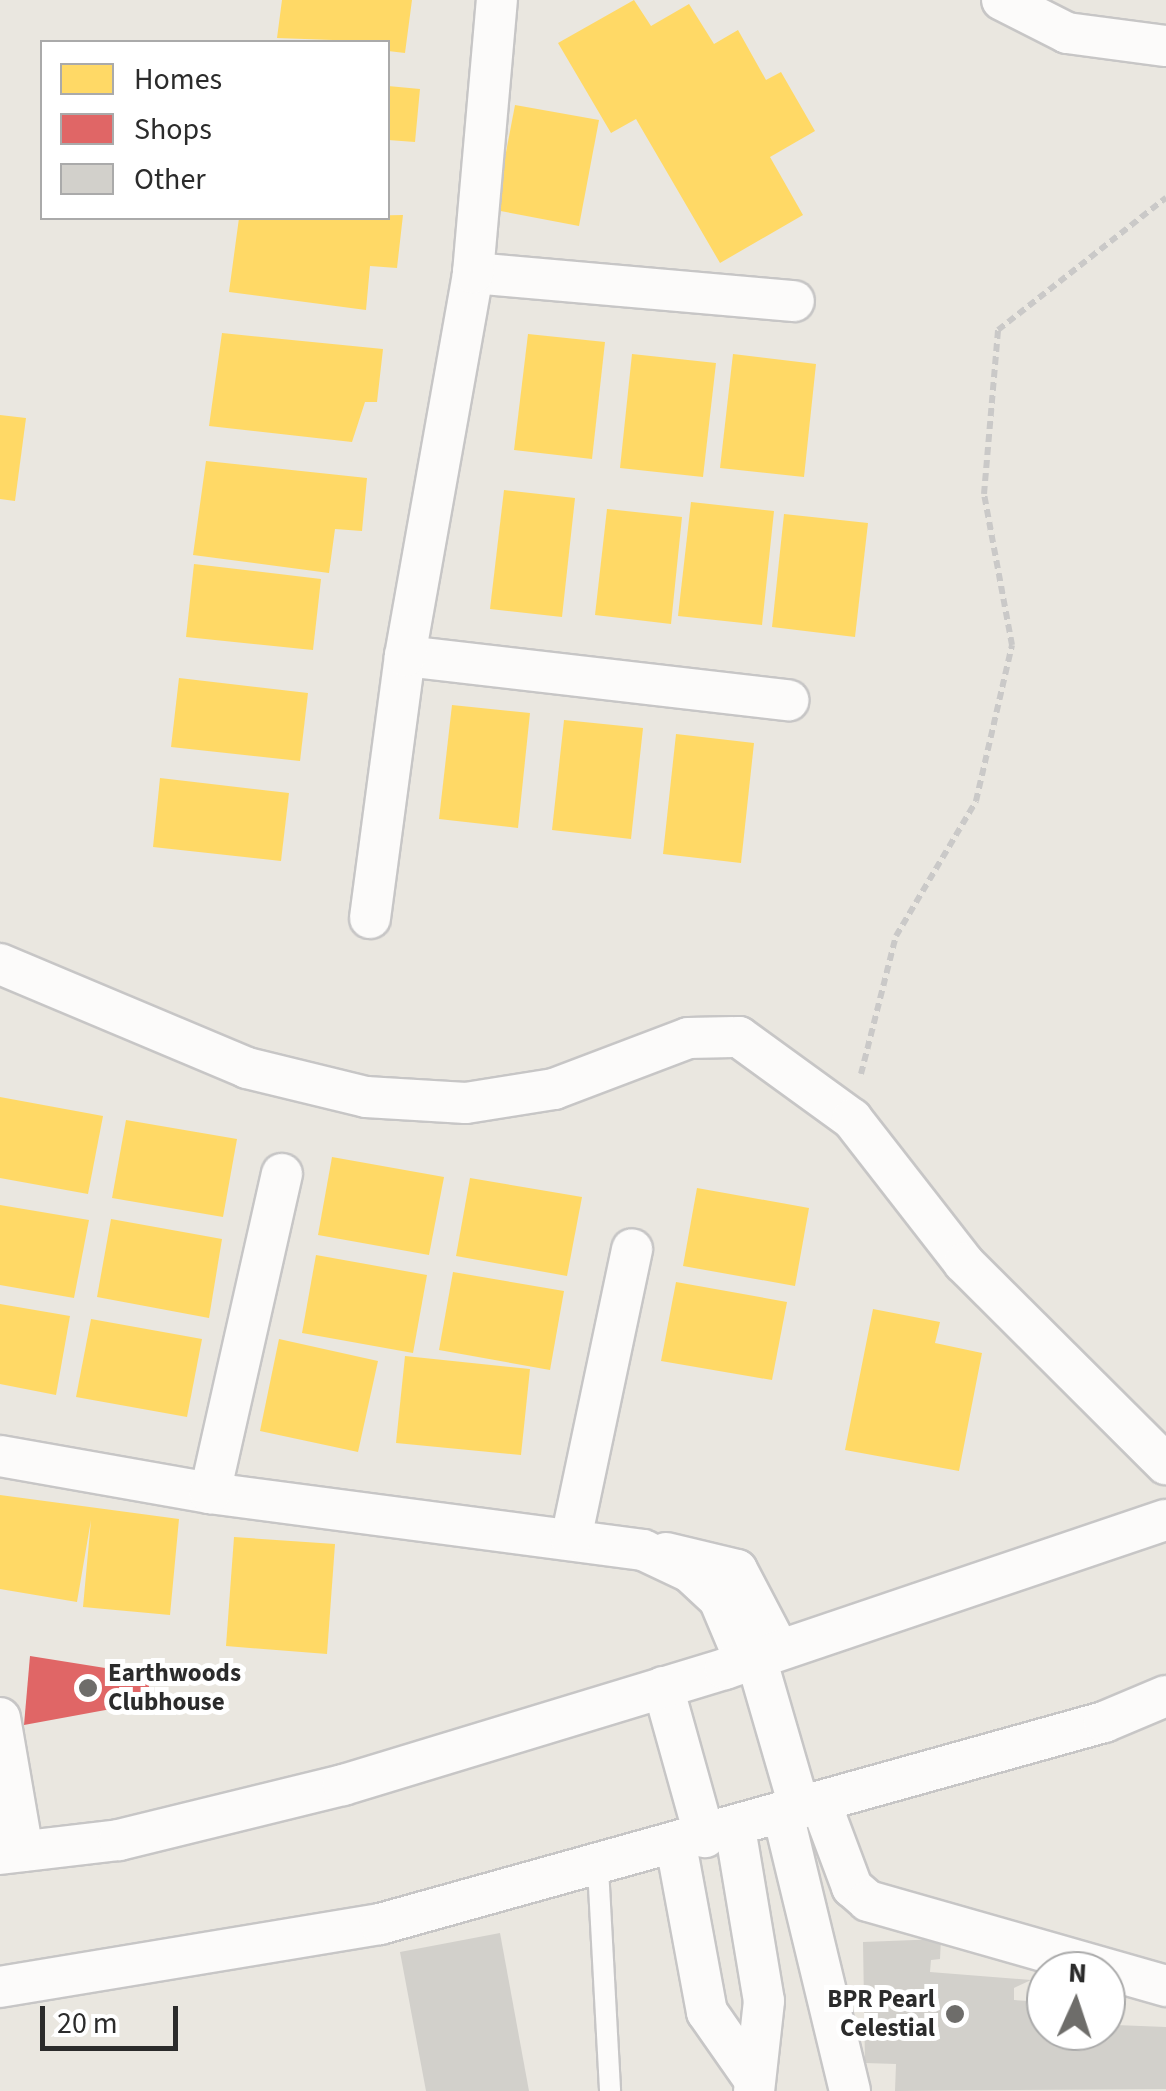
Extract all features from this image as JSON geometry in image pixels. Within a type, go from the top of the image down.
[{"type":"street","points":[[370,918],[404,656],[473,273],[497,0]]},
{"type":"street","points":[[1002,0],[1067,32],[1166,46]]},
{"type":"street","points":[[473,273],[794,301]]},
{"type":"street","points":[[404,656],[788,700]]},
{"type":"street","points":[[0,964],[248,1068],[366,1096],[466,1102],[554,1089],[688,1038],[724,1034],[756,1046],[852,1119],[964,1263],[1166,1464]]},
{"type":"street","points":[[210,1493],[282,1174]]},
{"type":"street","points":[[571,1539],[632,1249]]},
{"type":"street","points":[[0,1456],[210,1493],[643,1550],[690,1572],[719,1598],[760,1657],[802,1809],[807,1914],[850,2091]]},
{"type":"street","points":[[0,1718],[11,1852],[120,1840],[327,1789],[663,1688],[1166,1520]]},
{"type":"street","points":[[663,1688],[705,1837],[764,2001],[754,2084]]},
{"type":"street","points":[[0,1987],[380,1924],[598,1868],[1104,1722],[1166,1696]]},
{"type":"street","points":[[802,1809],[859,1896]]},
{"type":"street","points":[[705,1837],[707,2012],[754,2084]]},
{"type":"street","points":[[807,1914],[859,1896],[1166,1986]]},
{"type":"lane","points":[[598,1868],[610,2091]]},
{"type":"path","points":[[852,1119],[884,966],[976,801],[1012,645],[984,494],[998,330],[1166,198]]},
{"type":"building: Homes","points":[[282,0],[412,0],[405,53],[390,51],[390,40],[277,38]]},
{"type":"building: Homes","points":[[634,0],[651,26],[689,4],[714,44],[738,30],[766,80],[781,72],[815,131],[770,157],[803,215],[720,263],[636,119],[611,133],[558,43]]},
{"type":"building: Homes","points":[[390,86],[420,89],[415,142],[390,140]]},
{"type":"building: Homes","points":[[515,105],[599,120],[579,226],[495,210]]},
{"type":"building: Homes","points":[[390,215],[403,215],[397,268],[370,266],[366,310],[229,292],[239,220],[390,220]]},
{"type":"building: Homes","points":[[222,333],[383,349],[377,402],[365,402],[352,442],[209,426]]},
{"type":"building: Homes","points":[[528,334],[605,342],[592,459],[514,450]]},
{"type":"building: Homes","points":[[632,354],[716,363],[703,477],[620,468]]},
{"type":"building: Homes","points":[[733,354],[816,364],[804,477],[720,468]]},
{"type":"building: Homes","points":[[0,415],[26,418],[15,501],[0,499]]},
{"type":"building: Homes","points":[[206,461],[367,478],[362,531],[335,529],[329,573],[193,555]]},
{"type":"building: Homes","points":[[504,490],[575,498],[562,617],[490,609]]},
{"type":"building: Homes","points":[[691,502],[774,511],[762,625],[678,616]]},
{"type":"building: Homes","points":[[607,509],[682,517],[671,624],[595,615]]},
{"type":"building: Homes","points":[[784,514],[868,523],[855,637],[772,627]]},
{"type":"building: Homes","points":[[194,564],[321,579],[313,650],[186,637]]},
{"type":"building: Homes","points":[[179,678],[308,693],[300,761],[171,747]]},
{"type":"building: Homes","points":[[452,705],[530,713],[518,828],[439,819]]},
{"type":"building: Homes","points":[[564,720],[643,728],[631,839],[552,830]]},
{"type":"building: Homes","points":[[676,734],[754,743],[741,863],[663,854]]},
{"type":"building: Homes","points":[[160,778],[289,793],[281,861],[153,847]]},
{"type":"building: Homes","points":[[0,1097],[103,1116],[88,1194],[0,1178]]},
{"type":"building: Homes","points":[[126,1120],[237,1139],[223,1217],[112,1198]]},
{"type":"building: Homes","points":[[332,1157],[444,1177],[429,1255],[318,1235]]},
{"type":"building: Homes","points":[[470,1178],[582,1197],[567,1276],[456,1256]]},
{"type":"building: Homes","points":[[697,1188],[809,1208],[795,1286],[683,1266]]},
{"type":"building: Homes","points":[[0,1205],[89,1220],[74,1298],[0,1285]]},
{"type":"building: Homes","points":[[111,1219],[222,1239],[209,1318],[97,1297]]},
{"type":"building: Homes","points":[[316,1255],[427,1275],[413,1353],[302,1333]]},
{"type":"building: Homes","points":[[453,1272],[564,1291],[550,1370],[439,1350]]},
{"type":"building: Homes","points":[[676,1282],[787,1302],[772,1380],[661,1361]]},
{"type":"building: Homes","points":[[0,1304],[70,1316],[56,1395],[0,1384]]},
{"type":"building: Homes","points":[[873,1309],[940,1322],[935,1343],[982,1353],[959,1471],[845,1450]]},
{"type":"building: Homes","points":[[91,1319],[202,1339],[187,1417],[76,1397]]},
{"type":"building: Homes","points":[[279,1339],[378,1361],[358,1452],[260,1431]]},
{"type":"building: Homes","points":[[405,1356],[530,1369],[521,1455],[396,1443]]},
{"type":"building: Homes","points":[[0,1495],[179,1519],[170,1615],[83,1607],[91,1520],[77,1602],[0,1589]]},
{"type":"building: Homes","points":[[234,1537],[335,1544],[327,1654],[226,1646]]},
{"type":"building: Shops","name":"Earthwoods Clubhouse","points":[[30,1656],[149,1675],[149,1702],[24,1725]]},
{"type":"building: Other","points":[[500,1933],[529,2091],[426,2091],[400,1952]]},
{"type":"building: Other","name":"BPR Pearl Celestial","points":[[941,1939],[940,1959],[931,1960],[930,1972],[1026,1980],[1014,1988],[1014,2000],[1026,2001],[1026,2051],[1126,2051],[1126,2025],[1166,2027],[1166,2089],[895,2091],[896,2064],[865,2063],[863,1942]]},
{"type":"place","name":"Earthwoods Clubhouse","points":[[88,1688]]},
{"type":"place","name":"BPR Pearl Celestial","points":[[955,2014]]}]
